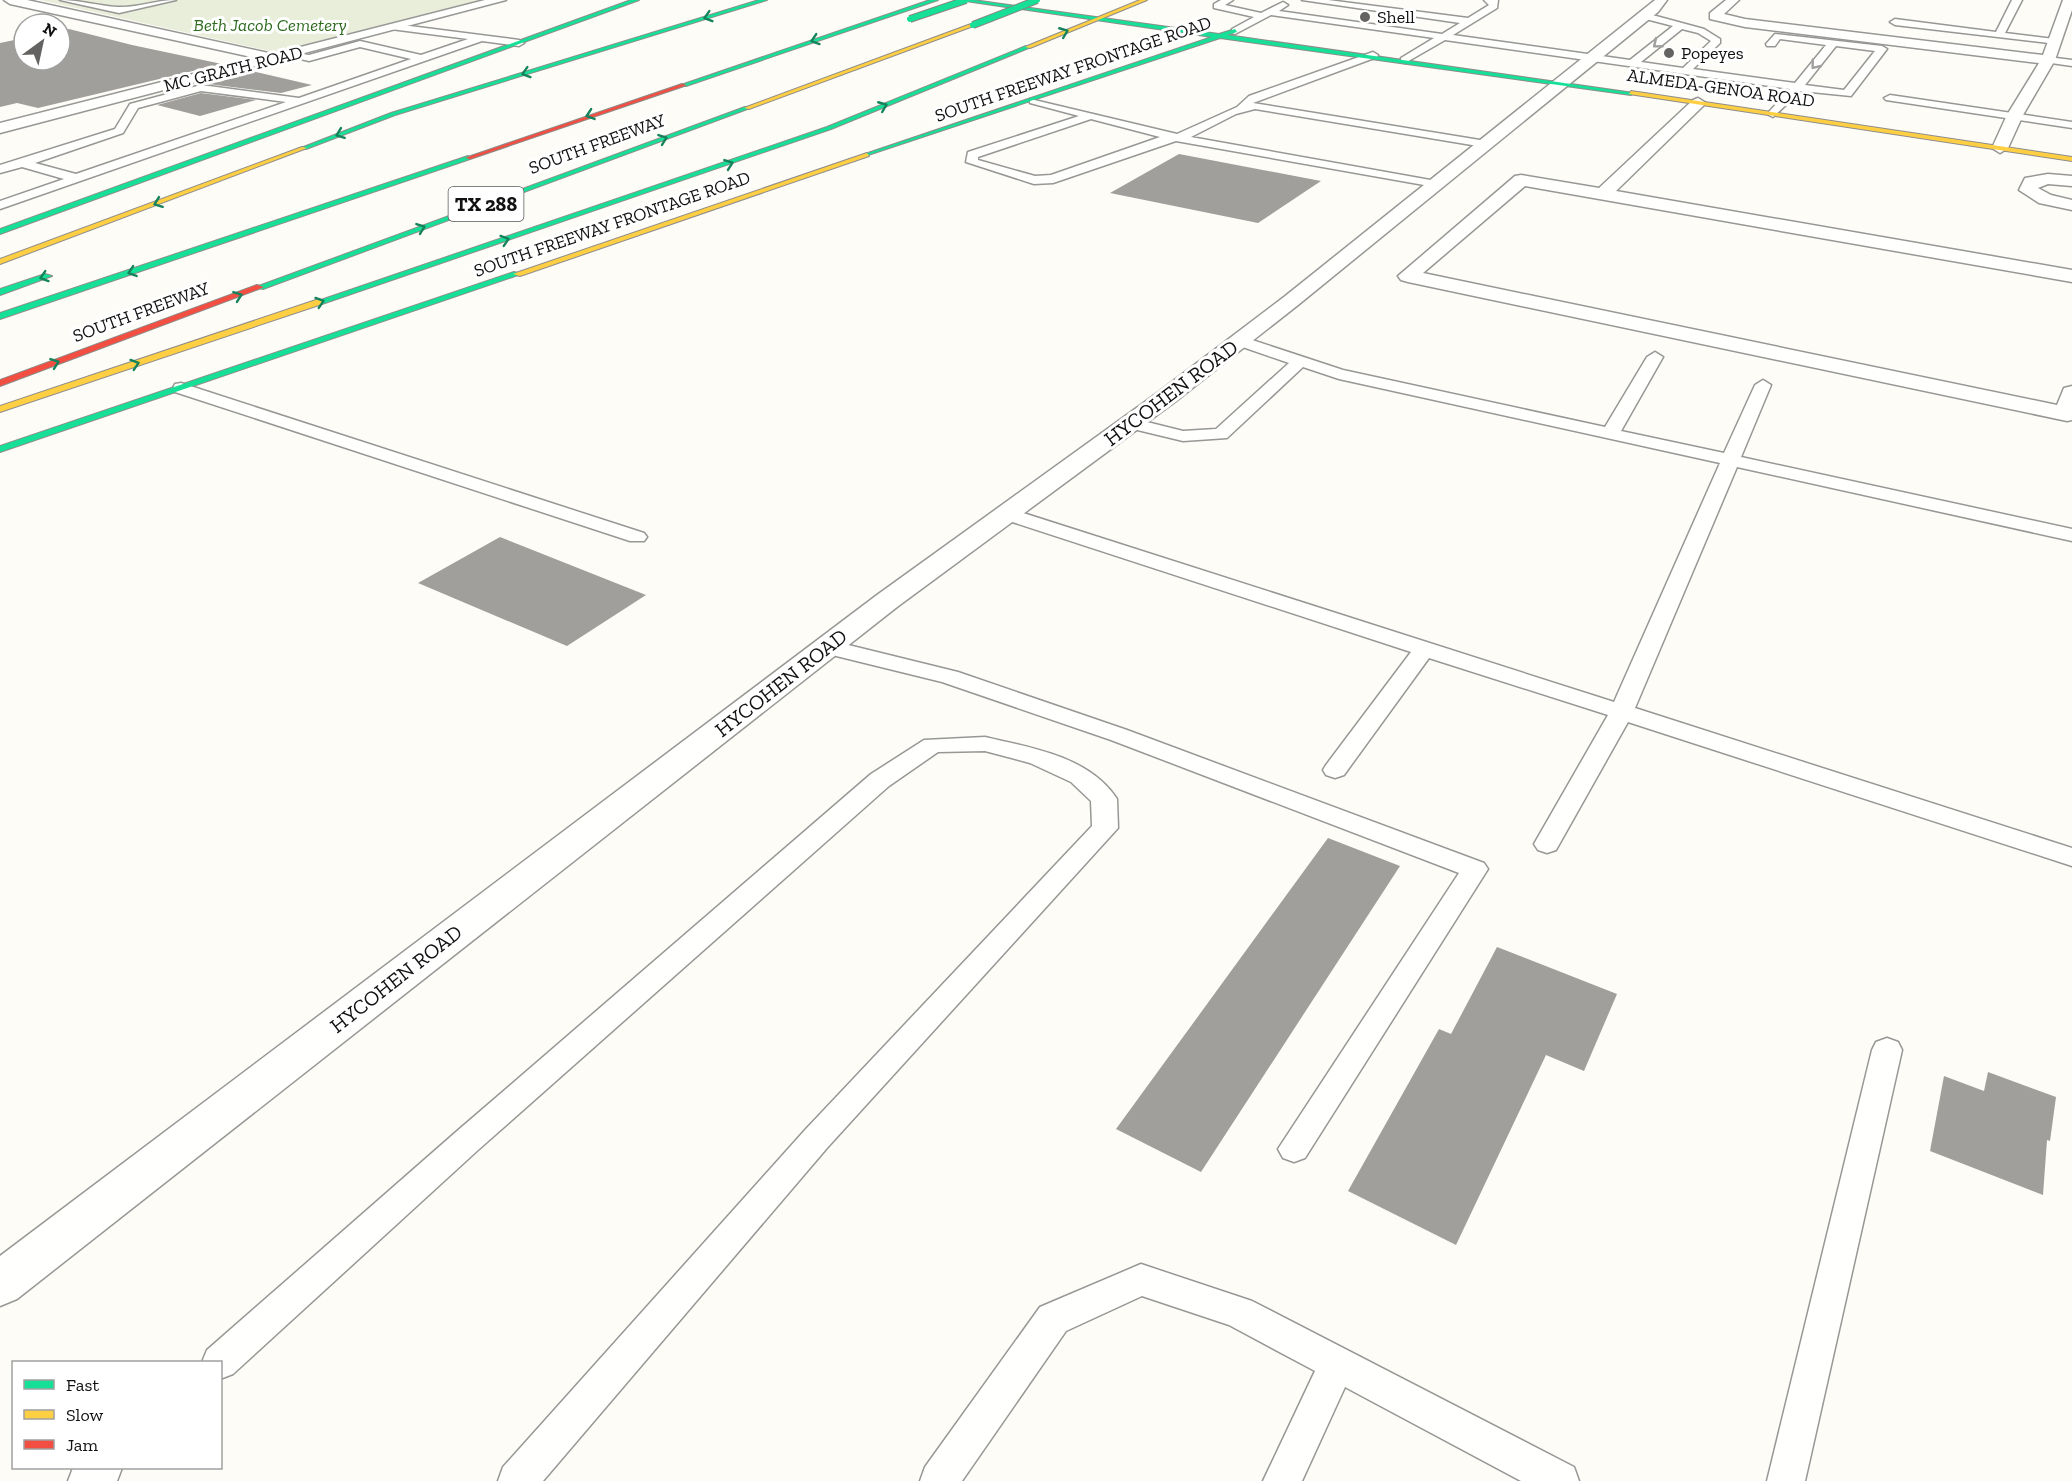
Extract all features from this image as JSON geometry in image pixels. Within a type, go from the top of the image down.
[{"type":"main road","points":[[0,232],[636,0]]},
{"type":"main road","points":[[0,262],[393,114],[764,0]]},
{"type":"main road","points":[[0,316],[935,0]]},
{"type":"main road","points":[[452,179],[964,0]]},
{"type":"main road","name":"ALMEDA-GENOA ROAD","points":[[964,0],[1094,20],[1230,34],[2072,159]]},
{"type":"main road","name":"SOUTH FREEWAY","points":[[0,383],[1037,0]]},
{"type":"main road","name":"ALMEDA-GENOA ROAD","points":[[1047,0],[1118,10],[1230,34]]},
{"type":"main road","points":[[0,409],[714,169],[829,128],[1144,0]]},
{"type":"main road","name":"SOUTH FREEWAY FRONTAGE ROAD","points":[[0,449],[1230,34]]},
{"type":"main road","points":[[266,226],[509,129]]},
{"type":"main road","points":[[427,210],[628,152]]},
{"type":"main road","points":[[0,292],[56,273]]},
{"type":"street","points":[[10,0],[274,58]]},
{"type":"street","name":"MC GRATH ROAD","points":[[0,129],[500,0]]},
{"type":"street","name":"HYCOHEN ROAD","points":[[0,1284],[828,647],[1240,341],[1563,83],[1645,16],[1661,0]]},
{"type":"street","points":[[2000,148],[2015,116],[2048,60],[2069,0]]},
{"type":"street","points":[[1713,1],[1732,1]]},
{"type":"street","points":[[1732,1],[1715,16],[1745,22],[2048,60]]},
{"type":"street","points":[[1603,194],[1698,103]]},
{"type":"street","points":[[2072,181],[2048,179],[2031,182],[2028,190],[2045,199],[2072,204]]},
{"type":"street","points":[[2072,276],[1521,180],[1408,276],[2067,414],[2072,393]]},
{"type":"lane","points":[[65,0],[119,10],[171,0]]},
{"type":"lane","points":[[1228,0],[1217,6],[1685,70],[1740,75],[1847,94],[1882,49],[1778,36],[1771,44]]},
{"type":"lane","points":[[1230,34],[1292,0]]},
{"type":"lane","points":[[1307,0],[1468,21]]},
{"type":"lane","points":[[1405,60],[1494,6],[1494,1],[1489,0]]},
{"type":"lane","points":[[1999,35],[2017,0]]},
{"type":"lane","points":[[1645,16],[1681,25],[1707,34],[1718,41],[1685,70]]},
{"type":"lane","points":[[1895,22],[2054,42]]},
{"type":"lane","points":[[1633,63],[1681,25]]},
{"type":"lane","points":[[394,27],[519,43]]},
{"type":"lane","points":[[0,205],[481,38]]},
{"type":"lane","points":[[1773,114],[1833,43]]},
{"type":"lane","points":[[292,54],[309,57],[360,44],[423,59],[462,64]]},
{"type":"lane","points":[[1090,116],[972,155],[972,162],[1034,180],[1053,179],[1166,139],[1181,139],[1241,107],[1253,98],[1369,55]]},
{"type":"lane","points":[[2048,60],[2072,63]]},
{"type":"lane","points":[[0,170],[119,131],[134,106],[201,88],[342,107]]},
{"type":"lane","points":[[1890,98],[2072,125]]},
{"type":"lane","points":[[1034,101],[1181,139],[1436,185]]},
{"type":"lane","points":[[1241,107],[1255,106],[1486,145]]},
{"type":"lane","points":[[22,163],[120,188]]},
{"type":"lane","points":[[1240,341],[1339,374],[2072,535]]},
{"type":"lane","points":[[1610,434],[1655,357]]},
{"type":"lane","points":[[1131,423],[1183,436],[1221,434],[1301,360]]},
{"type":"lane","points":[[1547,844],[1622,711],[1763,385]]},
{"type":"lane","points":[[181,388],[637,537]]},
{"type":"lane","points":[[1007,514],[2072,856]]},
{"type":"lane","points":[[828,647],[950,677],[1107,731],[1475,869],[1294,1149]]},
{"type":"lane","points":[[1335,770],[1425,648]]},
{"type":"lane","points":[[221,1361],[880,780],[933,746],[985,744],[1038,757],[1080,776],[1104,799],[1105,828],[816,1139],[517,1481]]},
{"type":"lane","points":[[1786,1481],[1887,1050]]},
{"type":"lane","points":[[939,1481],[1053,1318],[1141,1280],[1239,1312],[1560,1481]]},
{"type":"lane","points":[[1282,1481],[1336,1364]]},
{"type":"lane","points":[[87,1481],[101,1469]]},
{"type":"green space","name":"Beth Jacob Cemetery","points":[[40,0],[481,0],[274,52]]},
{"type":"building","points":[[72,30],[222,64],[38,108],[17,103],[0,107],[0,43],[12,40],[12,72],[72,72]]},
{"type":"building","points":[[248,70],[312,85],[281,93],[200,83],[135,100]]},
{"type":"building","points":[[201,93],[256,100],[200,116],[157,105]]},
{"type":"building","points":[[1179,154],[1321,181],[1258,223],[1110,193]]},
{"type":"building","points":[[500,537],[646,595],[567,646],[418,583]]},
{"type":"building","points":[[1328,838],[1400,866],[1201,1172],[1116,1129]]},
{"type":"building","points":[[1497,947],[1617,994],[1584,1071],[1546,1055],[1456,1245],[1348,1191],[1439,1029],[1451,1034]]},
{"type":"building","points":[[1988,1072],[2056,1097],[2050,1141],[2047,1140],[2043,1195],[1930,1151],[1944,1076],[1984,1091]]},
{"type":"traffic: fast","points":[[0,232],[636,0]]},
{"type":"traffic: fast","points":[[304,148],[393,114],[764,0]]},
{"type":"traffic: fast","points":[[684,85],[935,0]]},
{"type":"traffic: fast","points":[[962,0],[1631,93]]},
{"type":"traffic: fast","points":[[910,19],[966,0]]},
{"type":"traffic: fast","points":[[973,25],[1037,0]]},
{"type":"traffic: fast","points":[[867,155],[1235,31]]},
{"type":"traffic: fast","points":[[319,302],[829,128],[1028,47]]},
{"type":"traffic: fast","points":[[260,287],[747,108]]},
{"type":"traffic: fast","points":[[0,316],[468,158]]},
{"type":"traffic: fast","points":[[0,449],[517,274]]},
{"type":"traffic: fast","points":[[0,292],[48,276]]},
{"type":"traffic: slow","points":[[1028,47],[1144,0]]},
{"type":"traffic: slow","points":[[747,108],[973,25]]},
{"type":"traffic: slow","points":[[1631,93],[2072,159]]},
{"type":"traffic: slow","points":[[0,262],[304,148]]},
{"type":"traffic: slow","points":[[517,274],[867,155]]},
{"type":"traffic: slow","points":[[0,409],[319,302]]},
{"type":"traffic: jam","points":[[468,158],[684,85]]},
{"type":"traffic: jam","points":[[0,383],[260,287]]},
{"type":"place","name":"Shell","points":[[1365,17]]},
{"type":"place","name":"Popeyes","points":[[1669,53]]}]
